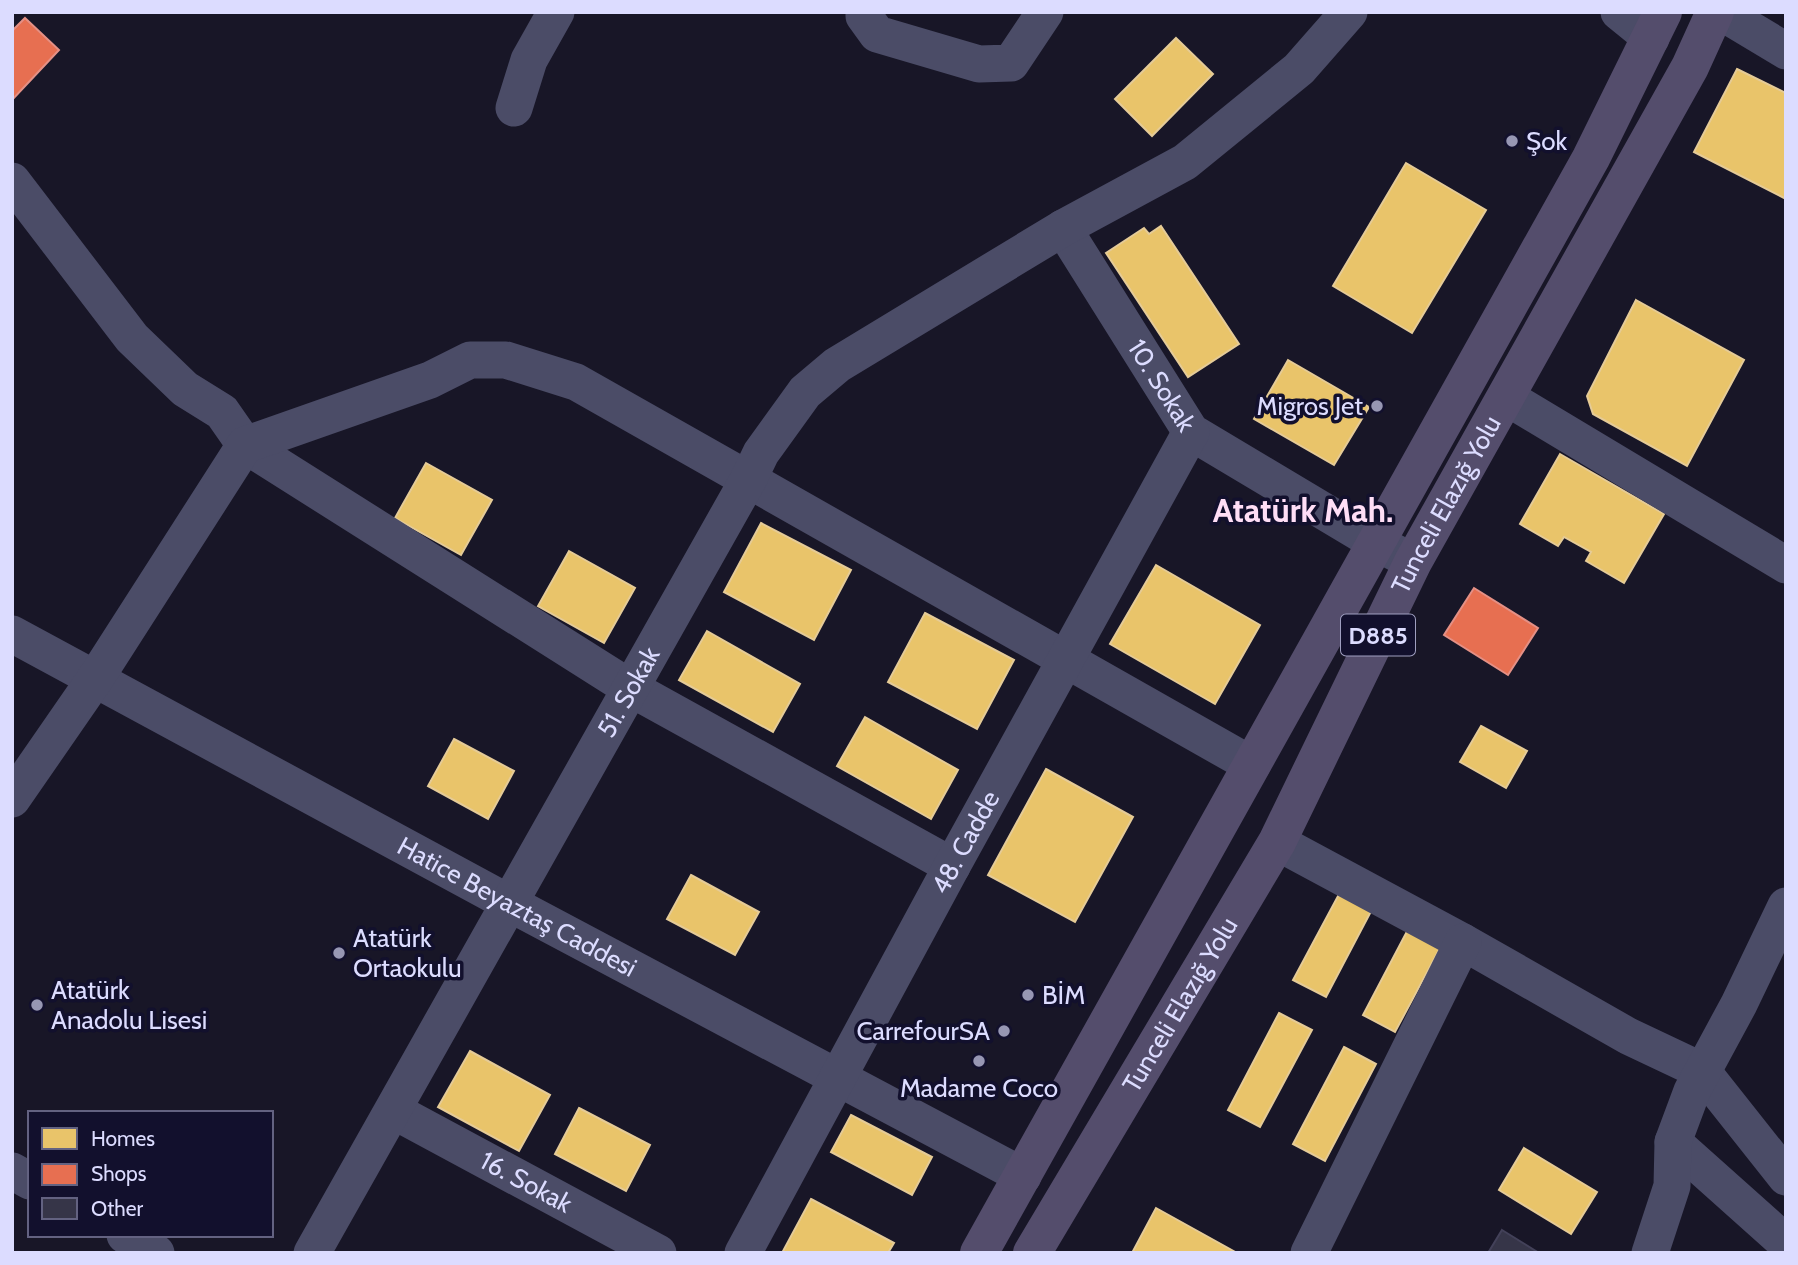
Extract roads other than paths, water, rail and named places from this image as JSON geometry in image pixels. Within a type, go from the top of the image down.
[{"type":"main road","name":"Tunceli Elazığ Yolu","points":[[1032,1253],[1277,842],[1413,562],[1690,66],[1715,12]]},
{"type":"main road","name":"Tunceli Elazığ Yolu","points":[[979,1253],[1591,158],[1657,25]]},
{"type":"street","points":[[514,108],[529,60],[556,12]]},
{"type":"street","points":[[864,12],[877,34],[979,64],[1011,63],[1045,12]]},
{"type":"street","name":"51. Sokak","points":[[312,1253],[761,453],[805,392],[837,365],[1063,228],[1185,162],[1299,69],[1349,12]]},
{"type":"street","points":[[1619,12],[1657,25]]},
{"type":"street","points":[[1721,12],[1786,51]]},
{"type":"street","points":[[12,181],[132,338],[186,389],[222,412],[245,445],[630,688],[952,866]]},
{"type":"street","name":"10. Sokak","points":[[1063,228],[1191,432],[1377,544],[1413,562]]},
{"type":"street","points":[[12,799],[95,679],[245,445],[430,380],[470,360],[506,360],[576,382],[1252,765]]},
{"type":"street","points":[[1506,397],[1786,565]]},
{"type":"street","name":"48. Cadde","points":[[743,1253],[1191,432]]},
{"type":"street","name":"Hatice Beyaztaş Caddesi","points":[[12,634],[837,1079],[1023,1176]]},
{"type":"street","points":[[1277,842],[1463,942],[1628,1036],[1702,1071],[1786,1177]]},
{"type":"street","points":[[1650,1253],[1672,1186],[1673,1142],[1692,1091],[1739,1004],[1786,906]]},
{"type":"street","points":[[1309,1253],[1463,942]]},
{"type":"street","name":"16. Sokak","points":[[394,1111],[658,1253]]},
{"type":"street","points":[[1673,1142],[1786,1243]]},
{"type":"street","points":[[12,1171],[28,1180]]},
{"type":"street","points":[[128,1237],[156,1253]]},
{"type":"place","name":"Şok","points":[[1512,141]]},
{"type":"place","name":"Migros Jet","points":[[1377,406]]},
{"type":"place","name":"Atatürk Ortaokulu","points":[[339,953]]},
{"type":"place","name":"BİM","points":[[1028,995]]},
{"type":"place","name":"Atatürk Anadolu Lisesi","points":[[37,1005]]},
{"type":"place","name":"CarrefourSA","points":[[1004,1031]]},
{"type":"place","name":"Madame Coco","points":[[979,1061]]},
{"type":"district","name":"Atatürk Mah.","points":[[1303,510]]}]
